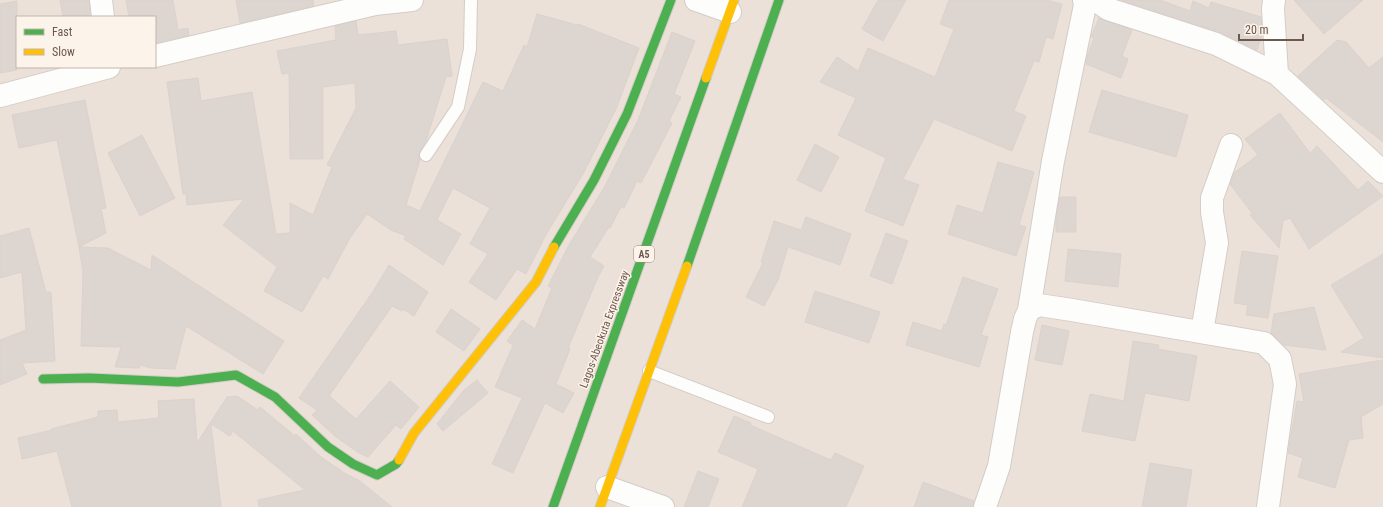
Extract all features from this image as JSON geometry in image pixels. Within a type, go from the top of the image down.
[{"type":"main road","points":[[43,379],[89,378],[178,382],[236,374],[275,397],[328,447],[354,464],[378,475],[396,464],[414,433],[536,282],[558,238],[594,180],[627,114],[671,0]]},
{"type":"main road","points":[[603,497],[694,247],[779,0]]},
{"type":"main road","name":"Lagos-Abeokuta Expressway","points":[[553,507],[732,6]]},
{"type":"street","points":[[101,0],[103,16]]},
{"type":"street","points":[[156,56],[375,2],[412,0]]},
{"type":"street","points":[[696,0],[732,6]]},
{"type":"street","points":[[985,507],[999,466],[1022,332],[1025,319],[1030,310],[1053,161],[1085,5],[1084,0]]},
{"type":"street","points":[[1095,0],[1108,9],[1216,44],[1277,74],[1383,172]]},
{"type":"street","points":[[1274,0],[1273,9],[1277,74]]},
{"type":"street","points":[[0,96],[105,68]]},
{"type":"street","points":[[1202,332],[1217,243],[1212,212],[1212,198],[1231,144]]},
{"type":"street","points":[[1030,310],[1039,305],[1264,343],[1280,359],[1285,384],[1268,507]]},
{"type":"street","points":[[603,497],[663,507]]},
{"type":"lane","points":[[426,155],[458,107],[470,49],[471,0]]},
{"type":"lane","points":[[649,371],[768,417]]},
{"type":"shaded area","points":[[0,0],[1383,0],[1383,507],[0,507]]},
{"type":"building","points":[[60,0],[89,0],[90,16],[63,16]]},
{"type":"building","points":[[126,0],[173,0],[178,30],[188,28],[189,35],[156,43],[156,16],[129,16]]},
{"type":"building","points":[[236,0],[313,0],[314,6],[240,23]]},
{"type":"building","points":[[878,0],[906,0],[883,41],[862,29]]},
{"type":"building","points":[[949,0],[1047,0],[1062,4],[1053,39],[1046,37],[1039,62],[1034,61],[1014,111],[1026,116],[1012,151],[934,119],[903,179],[919,185],[903,226],[865,211],[886,158],[838,135],[856,98],[820,82],[837,57],[858,71],[868,48],[935,77],[954,29],[940,24]]},
{"type":"building","points":[[1121,0],[1160,0],[1190,11],[1193,1],[1209,8],[1211,2],[1261,17],[1262,35],[1257,50],[1220,32]]},
{"type":"building","points":[[1294,0],[1363,0],[1324,34]]},
{"type":"building","points":[[17,1],[17,70],[0,73],[0,4]]},
{"type":"building","points":[[537,14],[577,25],[578,24],[639,48],[616,109],[583,174],[547,233],[526,274],[517,269],[496,300],[469,282],[488,254],[470,244],[490,208],[453,188],[437,220],[461,234],[443,265],[404,239],[406,236],[391,230],[367,214],[350,238],[328,279],[323,276],[302,312],[264,291],[277,267],[223,225],[244,199],[187,205],[186,193],[183,194],[167,82],[198,78],[201,101],[252,92],[276,234],[290,233],[290,203],[313,215],[332,167],[327,165],[356,108],[355,83],[323,87],[323,159],[290,159],[289,73],[282,74],[277,51],[336,40],[335,26],[356,21],[358,35],[396,31],[398,45],[447,39],[452,76],[446,77],[426,141],[420,151],[420,160],[406,205],[420,211],[483,82],[503,91],[524,45],[527,47]]},
{"type":"building","points":[[1099,18],[1132,30],[1122,56],[1128,59],[1121,78],[1086,64],[1094,38],[1091,37]]},
{"type":"building","points":[[672,32],[695,41],[674,94],[681,97],[669,121],[672,123],[641,183],[637,181],[624,208],[621,207],[610,228],[609,227],[590,257],[604,266],[568,348],[570,349],[556,384],[574,393],[563,413],[545,403],[513,473],[492,464],[522,398],[495,387],[513,345],[507,341],[522,320],[535,329],[552,288],[548,286],[569,245],[605,186],[638,120]]},
{"type":"building","points":[[1337,40],[1346,42],[1369,68],[1383,57],[1383,142],[1326,98],[1324,100],[1298,76]]},
{"type":"building","points":[[1102,90],[1188,115],[1176,157],[1089,132]]},
{"type":"building","points":[[85,100],[106,208],[101,209],[106,233],[79,247],[57,140],[19,148],[12,115]]},
{"type":"building","points":[[1280,113],[1310,153],[1317,146],[1358,190],[1368,181],[1383,196],[1309,249],[1290,218],[1283,221],[1279,248],[1250,215],[1252,213],[1230,184],[1234,173],[1258,155],[1245,139]]},
{"type":"building","points":[[142,135],[175,198],[140,216],[108,153]]},
{"type":"building","points":[[815,144],[839,157],[821,192],[797,180]]},
{"type":"building","points":[[998,162],[1034,172],[1019,225],[1026,227],[1016,256],[948,234],[957,205],[983,213]]},
{"type":"building","points":[[1060,197],[1076,197],[1076,232],[1056,232],[1056,218]]},
{"type":"building","points":[[806,217],[851,234],[840,265],[788,247],[778,280],[764,306],[746,297],[763,263],[761,262],[774,221],[801,230]]},
{"type":"building","points":[[29,228],[46,292],[51,292],[55,361],[22,363],[27,374],[0,385],[0,340],[26,330],[22,272],[0,278],[0,236]]},
{"type":"building","points":[[886,233],[908,241],[892,284],[870,276]]},
{"type":"building","points":[[79,247],[108,248],[151,270],[152,255],[284,341],[263,374],[186,326],[175,369],[151,368],[140,365],[139,368],[115,367],[121,347],[81,346],[83,272]]},
{"type":"building","points":[[1068,249],[1121,254],[1118,287],[1065,281]]},
{"type":"building","points":[[1242,251],[1278,256],[1268,318],[1246,315],[1248,305],[1234,303]]},
{"type":"building","points":[[1383,254],[1383,358],[1341,352],[1364,338],[1331,285]]},
{"type":"building","points":[[389,265],[428,292],[414,316],[403,309],[402,311],[392,306],[329,396],[356,419],[390,381],[419,407],[401,429],[396,425],[368,457],[359,453],[336,437],[312,415],[317,410],[299,398],[372,293]]},
{"type":"building","points":[[963,277],[998,289],[981,335],[988,337],[979,367],[906,345],[913,322],[942,331],[944,324],[946,325]]},
{"type":"building","points":[[815,291],[880,312],[869,343],[805,322]]},
{"type":"building","points":[[1314,307],[1326,350],[1284,345],[1271,333],[1274,314]]},
{"type":"building","points":[[451,309],[480,329],[464,351],[436,332]]},
{"type":"building","points":[[1042,325],[1069,331],[1062,365],[1035,360]]},
{"type":"building","points":[[1133,341],[1159,345],[1158,349],[1197,356],[1189,401],[1145,393],[1135,441],[1082,431],[1090,394],[1124,401]]},
{"type":"building","points":[[1383,360],[1383,404],[1361,417],[1363,438],[1349,440],[1335,488],[1298,477],[1303,458],[1288,453],[1297,401],[1304,402],[1299,374]]},
{"type":"building","points":[[477,380],[488,393],[443,431],[437,424],[464,390]]},
{"type":"building","points":[[237,396],[258,410],[260,407],[295,436],[296,434],[321,457],[346,474],[360,481],[392,507],[259,507],[258,500],[305,490],[233,431],[230,436],[211,424],[221,507],[72,507],[57,451],[22,459],[18,438],[98,417],[98,411],[117,410],[118,422],[159,418],[158,401],[194,399],[197,443],[227,397]]},
{"type":"building","points":[[734,416],[751,423],[750,425],[831,460],[835,453],[864,466],[846,507],[742,507],[758,469],[718,452]]},
{"type":"building","points":[[1150,463],[1192,470],[1186,507],[1142,507]]},
{"type":"building","points":[[698,471],[719,479],[708,507],[684,507]]},
{"type":"building","points":[[923,482],[974,501],[973,507],[914,507]]},
{"type":"traffic: fast","points":[[554,247],[594,180],[627,114],[671,0]]},
{"type":"traffic: fast","points":[[687,266],[779,0]]},
{"type":"traffic: fast","points":[[553,507],[706,78]]},
{"type":"traffic: fast","points":[[43,379],[89,378],[178,382],[236,375],[275,397],[328,447],[353,464],[377,475],[396,464],[399,460]]},
{"type":"traffic: slow","points":[[706,78],[734,0]]},
{"type":"traffic: slow","points":[[399,460],[414,433],[536,282],[554,247]]},
{"type":"traffic: slow","points":[[600,507],[687,266]]}]
